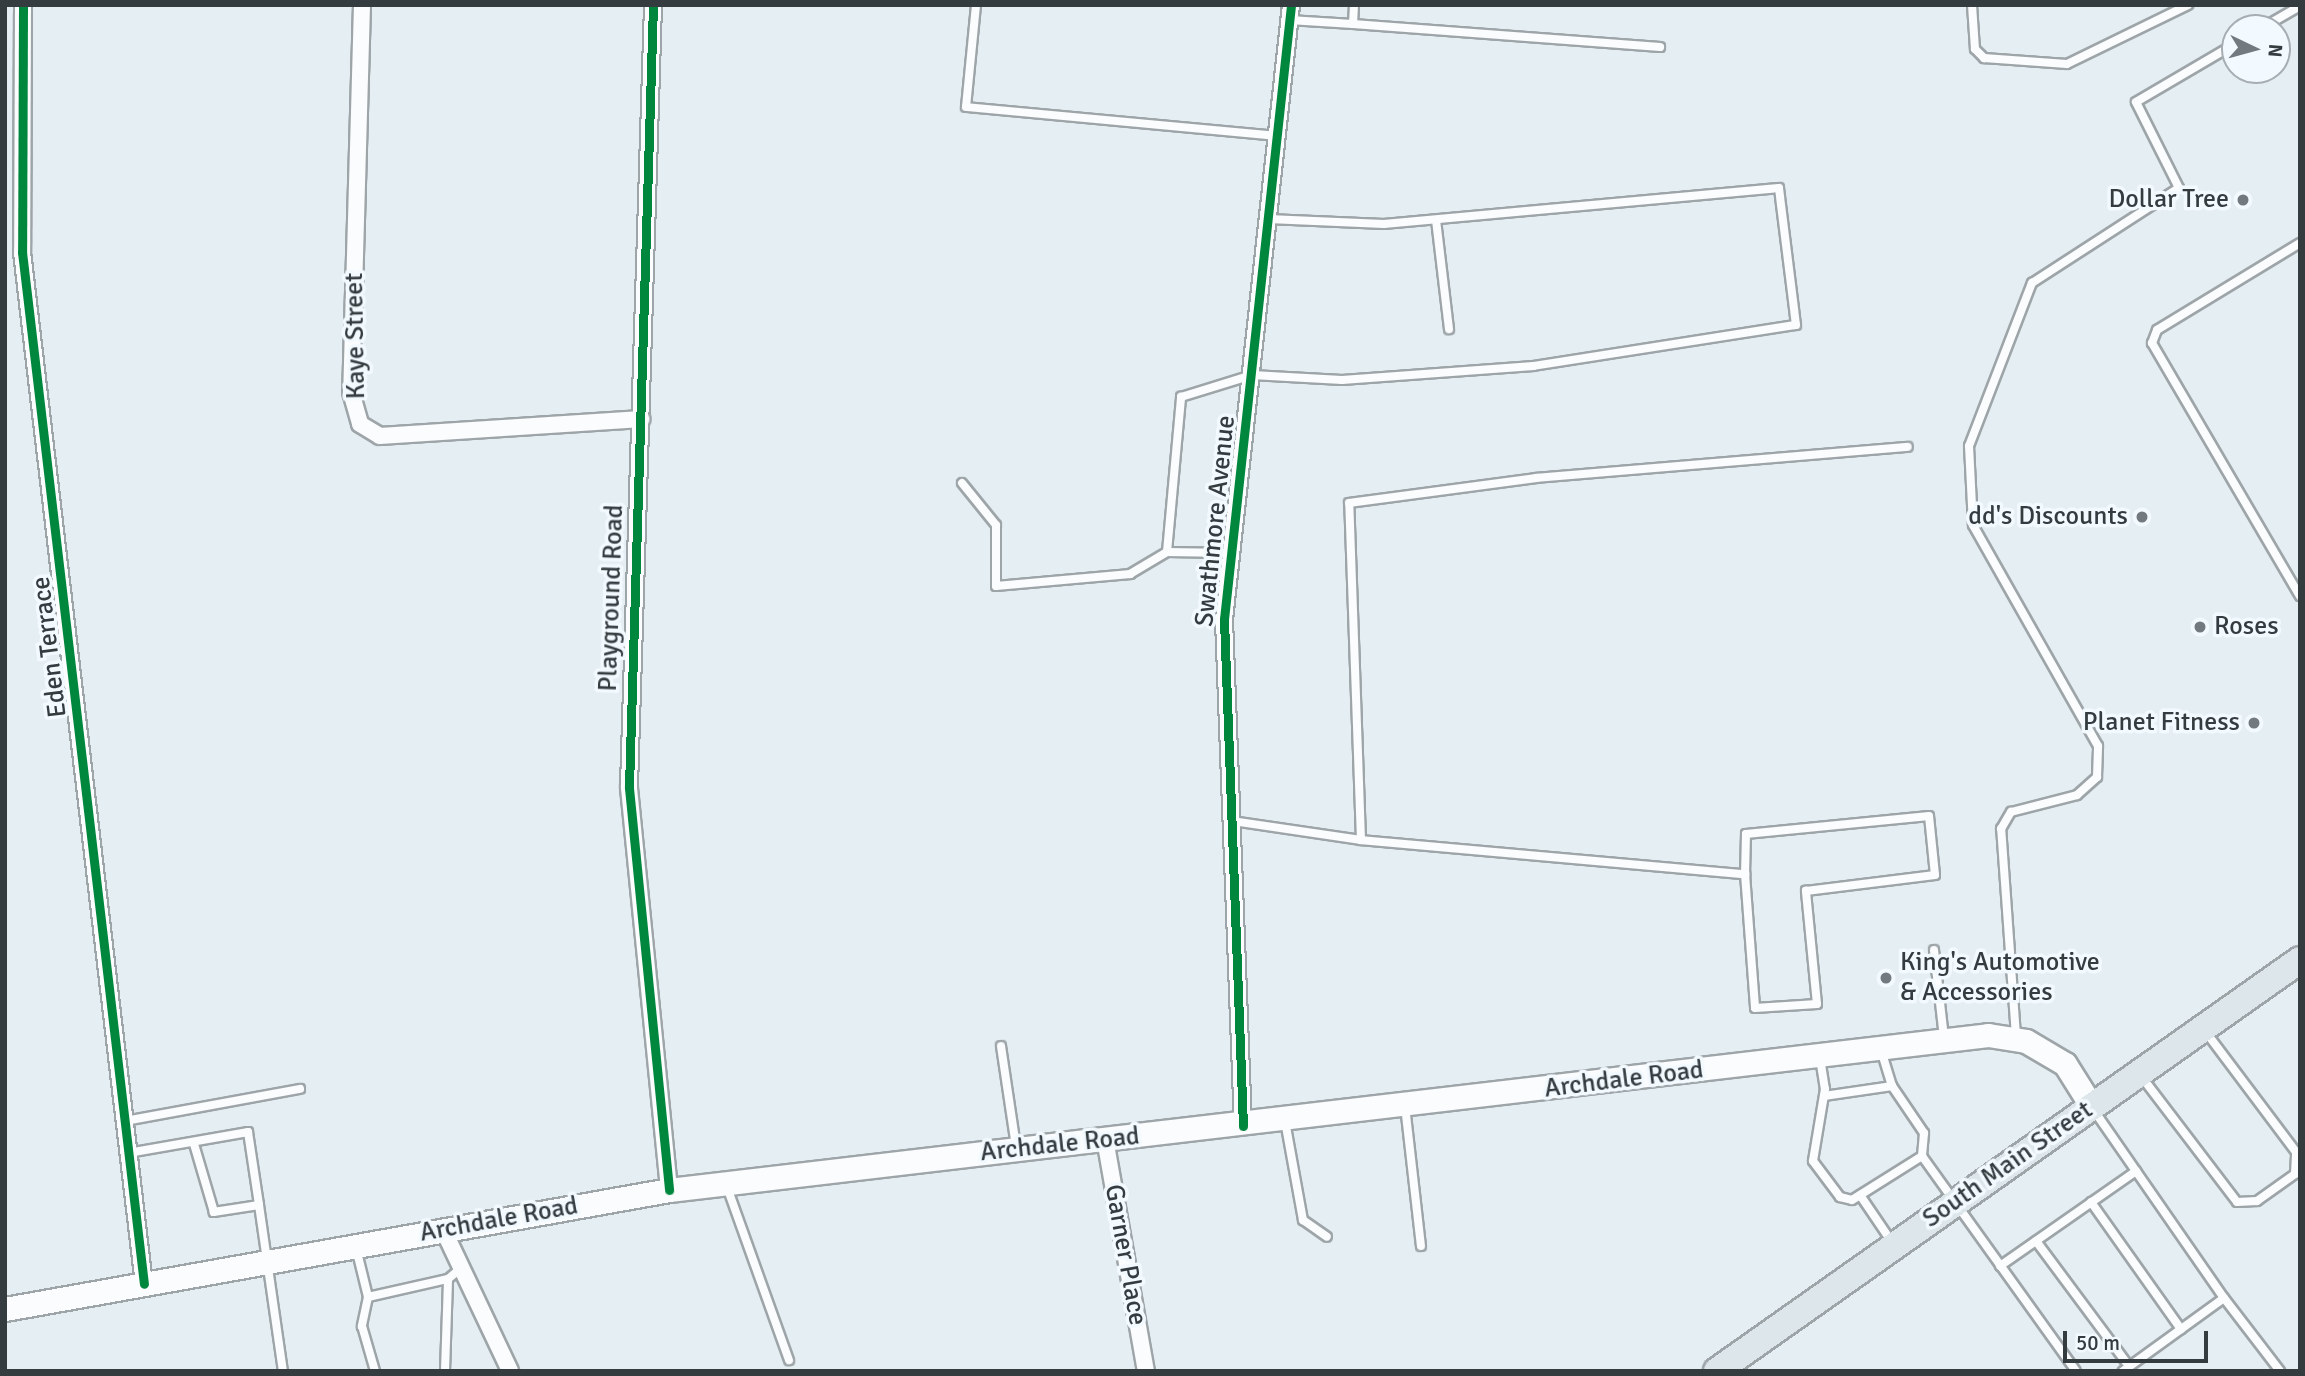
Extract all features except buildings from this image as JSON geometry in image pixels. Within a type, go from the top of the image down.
[{"type":"main road","name":"South Main Street","points":[[1734,1366],[1894,1245],[2300,960]]},
{"type":"main road","name":"Archdale Road","points":[[5,1309],[272,1259],[669,1190],[1405,1107],[1945,1040],[2016,1039],[2065,1063],[2092,1107]]},
{"type":"street","name":"Eden Terrace","points":[[23,5],[22,252],[144,1284]]},
{"type":"street","name":"Kaye Street","points":[[362,5],[351,392],[360,424],[380,436],[641,419]]},
{"type":"street","name":"Playground Road","points":[[653,5],[629,789],[669,1190]]},
{"type":"street","name":"Swathmore Avenue","points":[[1243,1126],[1224,619],[1290,12]]},
{"type":"street","name":"Garner Place","points":[[1105,1139],[1146,1371]]},
{"type":"street","points":[[443,1229],[510,1371]]},
{"type":"lane","points":[[975,5],[966,107],[1277,135]]},
{"type":"lane","points":[[1353,24],[1354,5]]},
{"type":"lane","points":[[1972,5],[1975,49],[1984,58],[2067,64],[2188,5]]},
{"type":"lane","points":[[1290,12],[1353,24],[1660,47]]},
{"type":"lane","points":[[2016,1039],[2001,829],[2011,812],[2077,795],[2096,777],[2098,746],[1973,525],[1969,446],[2032,283],[2179,188],[2136,102],[2221,52]]},
{"type":"lane","points":[[1167,552],[1181,397],[1252,375],[1342,380],[1533,366],[1796,325],[1779,188],[1436,220],[1268,219]]},
{"type":"lane","points":[[1436,220],[1449,329]]},
{"type":"lane","points":[[2300,243],[2157,330],[2152,343],[2300,596]]},
{"type":"lane","points":[[1361,841],[1349,503],[1536,478],[1908,447]]},
{"type":"lane","points":[[962,483],[996,525],[996,586],[1130,574],[1167,552],[1231,553]]},
{"type":"lane","points":[[1929,816],[1934,875],[1807,891],[1817,1004],[1755,1008],[1745,874],[1746,834],[1929,816]]},
{"type":"lane","points":[[1231,821],[1361,841],[1745,874]]},
{"type":"lane","points":[[1934,950],[1945,1040]]},
{"type":"lane","points":[[2139,1073],[2236,1202],[2257,1201],[2295,1174],[2296,1152],[2203,1028]]},
{"type":"lane","points":[[1001,1046],[1016,1149]]},
{"type":"lane","points":[[1880,1048],[1892,1086],[1924,1133],[1922,1156],[2076,1371]]},
{"type":"lane","points":[[1820,1056],[1824,1096],[1814,1161],[1840,1197],[1860,1195],[1922,1156]]},
{"type":"lane","points":[[1824,1096],[1892,1086]]},
{"type":"lane","points":[[125,1121],[300,1089]]},
{"type":"lane","points":[[1405,1107],[1421,1246]]},
{"type":"lane","points":[[2092,1107],[2224,1298],[2280,1371]]},
{"type":"lane","points":[[1285,1121],[1303,1220],[1326,1237]]},
{"type":"lane","points":[[128,1153],[194,1144],[248,1132],[272,1259],[283,1371]]},
{"type":"lane","points":[[194,1144],[214,1212],[260,1205]]},
{"type":"lane","points":[[2000,1266],[2136,1171]]},
{"type":"lane","points":[[726,1184],[789,1360]]},
{"type":"lane","points":[[1860,1195],[1894,1245]]},
{"type":"lane","points":[[2091,1202],[2181,1329]]},
{"type":"lane","points":[[2036,1241],[2126,1369],[2224,1298]]},
{"type":"lane","points":[[355,1245],[368,1297],[362,1326],[376,1371]]},
{"type":"lane","points":[[368,1297],[448,1279],[461,1268]]},
{"type":"lane","points":[[444,1371],[448,1279]]},
{"type":"cycle path","points":[[23,5],[22,252],[144,1284]]},
{"type":"cycle path","points":[[653,5],[629,788],[669,1190]]},
{"type":"cycle path","points":[[1243,1126],[1224,619],[1291,5]]},
{"type":"place","name":"Dollar Tree","points":[[2243,200]]},
{"type":"place","name":"dd's Discounts","points":[[2142,517]]},
{"type":"place","name":"Roses","points":[[2200,627]]},
{"type":"place","name":"Planet Fitness","points":[[2254,723]]},
{"type":"place","name":"King's Automotive & Accessories","points":[[1886,978]]}]
